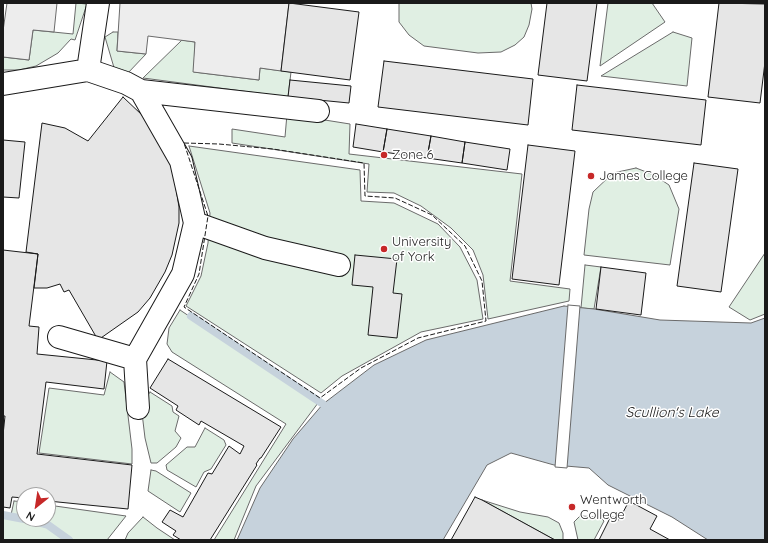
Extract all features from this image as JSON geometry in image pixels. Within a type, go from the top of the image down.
[{"type":"street","points":[[88,70],[98,3]]},
{"type":"street","points":[[3,84],[88,70],[141,91],[318,111]]},
{"type":"street","points":[[138,408],[135,359],[184,274],[195,223],[181,161],[141,91]]},
{"type":"street","points":[[195,223],[265,248],[339,265]]},
{"type":"street","points":[[59,337],[135,359]]},
{"type":"green space","points":[[76,3],[87,4],[75,40],[71,39],[58,53],[36,66],[19,70],[3,70],[3,57],[29,60],[33,30],[73,34]]},
{"type":"green space","points":[[399,3],[531,3],[532,9],[529,25],[524,37],[515,45],[501,52],[478,53],[424,46],[409,35],[399,22]]},
{"type":"green space","points":[[608,3],[652,3],[665,22],[600,66]]},
{"type":"green space","points":[[113,32],[118,32],[117,51],[146,54],[127,74],[115,71],[105,37]]},
{"type":"green space","points":[[673,32],[692,38],[687,86],[601,76]]},
{"type":"green space","points":[[182,40],[195,42],[194,72],[259,80],[260,68],[291,72],[288,97],[143,78]]},
{"type":"green space","points":[[287,114],[350,124],[349,154],[522,174],[510,281],[570,289],[569,301],[488,319],[483,275],[473,250],[451,228],[421,206],[394,193],[367,192],[369,164],[232,143],[232,129],[285,137]]},
{"type":"green space","points":[[189,146],[360,170],[361,201],[394,203],[438,224],[460,247],[477,280],[483,319],[421,332],[342,376],[321,393],[186,306],[201,276],[208,243],[210,213]]},
{"type":"green space","points":[[636,168],[654,175],[669,185],[679,209],[670,265],[584,255],[589,209],[593,192],[613,173]]},
{"type":"green space","points":[[765,253],[765,314],[750,320],[729,307]]},
{"type":"green space","points":[[585,265],[601,267],[594,309],[581,308]]},
{"type":"green space","points":[[180,310],[318,403],[256,486],[234,540],[214,540],[286,424],[172,352],[167,344],[169,328]]},
{"type":"green space","points":[[110,372],[124,382],[132,449],[132,464],[39,453],[49,388],[104,395]]},
{"type":"green space","points":[[150,392],[172,406],[173,412],[179,416],[175,431],[181,438],[176,447],[157,463],[151,463],[145,438],[142,413],[144,402]]},
{"type":"green space","points":[[205,428],[224,440],[226,445],[211,469],[204,472],[196,487],[167,470],[166,465],[187,447],[195,447]]},
{"type":"green space","points":[[151,470],[156,471],[191,493],[180,512],[148,491]]},
{"type":"green space","points":[[482,500],[520,512],[548,517],[559,523],[563,533],[563,540],[555,540]]},
{"type":"green space","points":[[14,501],[16,501],[16,527],[56,527],[56,506],[126,516],[107,540],[3,540],[3,514],[11,515]]},
{"type":"green space","points":[[580,516],[600,517],[604,521],[594,540],[578,540],[574,522]]},
{"type":"green space","points":[[143,517],[175,540],[125,540],[128,533]]},
{"type":"shaded area","points":[[7,3],[57,3],[54,32],[33,30],[29,60],[3,57],[3,31]]},
{"type":"shaded area","points":[[120,3],[289,3],[281,71],[260,68],[259,80],[193,72],[195,42],[148,36],[146,54],[117,51]]},
{"type":"water","name":"Scullion's Lake","points":[[564,306],[594,309],[660,320],[751,323],[765,318],[765,540],[708,540],[672,517],[608,485],[589,468],[554,465],[511,453],[487,465],[443,540],[237,540],[260,488],[293,439],[323,404],[374,365],[426,340]]},
{"type":"pier","points":[[568,305],[580,306],[567,468],[555,467]]},
{"type":"building","points":[[289,3],[359,12],[350,80],[281,71]]},
{"type":"building","points":[[547,3],[597,3],[587,81],[538,75]]},
{"type":"building","points":[[719,3],[765,4],[765,62],[760,103],[708,97]]},
{"type":"building","points":[[384,61],[533,79],[528,125],[378,107]]},
{"type":"building","points":[[290,80],[351,86],[349,103],[288,97]]},
{"type":"building","points":[[577,85],[706,100],[701,145],[572,130]]},
{"type":"building","points":[[123,97],[142,115],[157,135],[166,153],[173,170],[179,207],[179,223],[172,255],[165,272],[150,298],[138,312],[98,340],[69,290],[64,292],[60,284],[47,288],[34,288],[38,254],[26,252],[42,123],[65,128],[88,141]]},
{"type":"building","points":[[356,124],[387,129],[383,152],[353,147]]},
{"type":"building","points":[[387,129],[431,136],[427,158],[383,152]]},
{"type":"building","points":[[431,136],[465,142],[462,163],[427,158]]},
{"type":"building","points":[[3,140],[25,142],[19,198],[3,197]]},
{"type":"building","points":[[465,142],[510,149],[507,170],[462,163]]},
{"type":"building","points":[[528,145],[575,151],[559,285],[512,279]]},
{"type":"building","points":[[694,163],[738,169],[721,292],[677,286]]},
{"type":"building","points":[[3,250],[38,254],[29,326],[39,327],[37,354],[107,361],[104,389],[46,382],[37,454],[132,465],[128,509],[56,502],[56,487],[16,487],[16,497],[12,497],[10,508],[3,507]]},
{"type":"building","points":[[355,255],[397,259],[393,293],[402,294],[397,338],[368,335],[373,287],[352,285]]},
{"type":"building","points":[[601,267],[646,273],[641,315],[596,309]]},
{"type":"building","points":[[168,359],[281,427],[256,464],[257,465],[210,540],[181,540],[173,535],[176,531],[162,522],[170,510],[183,517],[208,473],[212,474],[229,446],[240,454],[244,446],[201,421],[199,425],[176,410],[178,406],[150,388]]},
{"type":"building","points":[[3,416],[5,416],[3,435]]},
{"type":"building","name":"Wentworth College","points":[[475,497],[482,500],[555,540],[451,540]]},
{"type":"building","name":"Wentworth College","points":[[629,501],[657,516],[650,529],[670,540],[599,540],[611,516],[619,520]]},
{"type":"waterway","points":[[191,316],[323,404]]},
{"type":"waterway","points":[[3,515],[16,517]]},
{"type":"waterway","points":[[51,527],[69,540]]},
{"type":"fence","points":[[184,143],[219,144],[273,149],[364,163],[365,196],[395,198],[432,215],[465,246],[482,281],[486,321],[418,338],[361,368],[320,398],[184,307],[199,274],[208,216],[184,143]]},
{"type":"place","name":"Zone 6","points":[[384,155]]},
{"type":"place","name":"James College","points":[[591,176]]},
{"type":"place","name":"University of York","points":[[384,249]]},
{"type":"place","name":"Wentworth College","points":[[572,507]]}]
